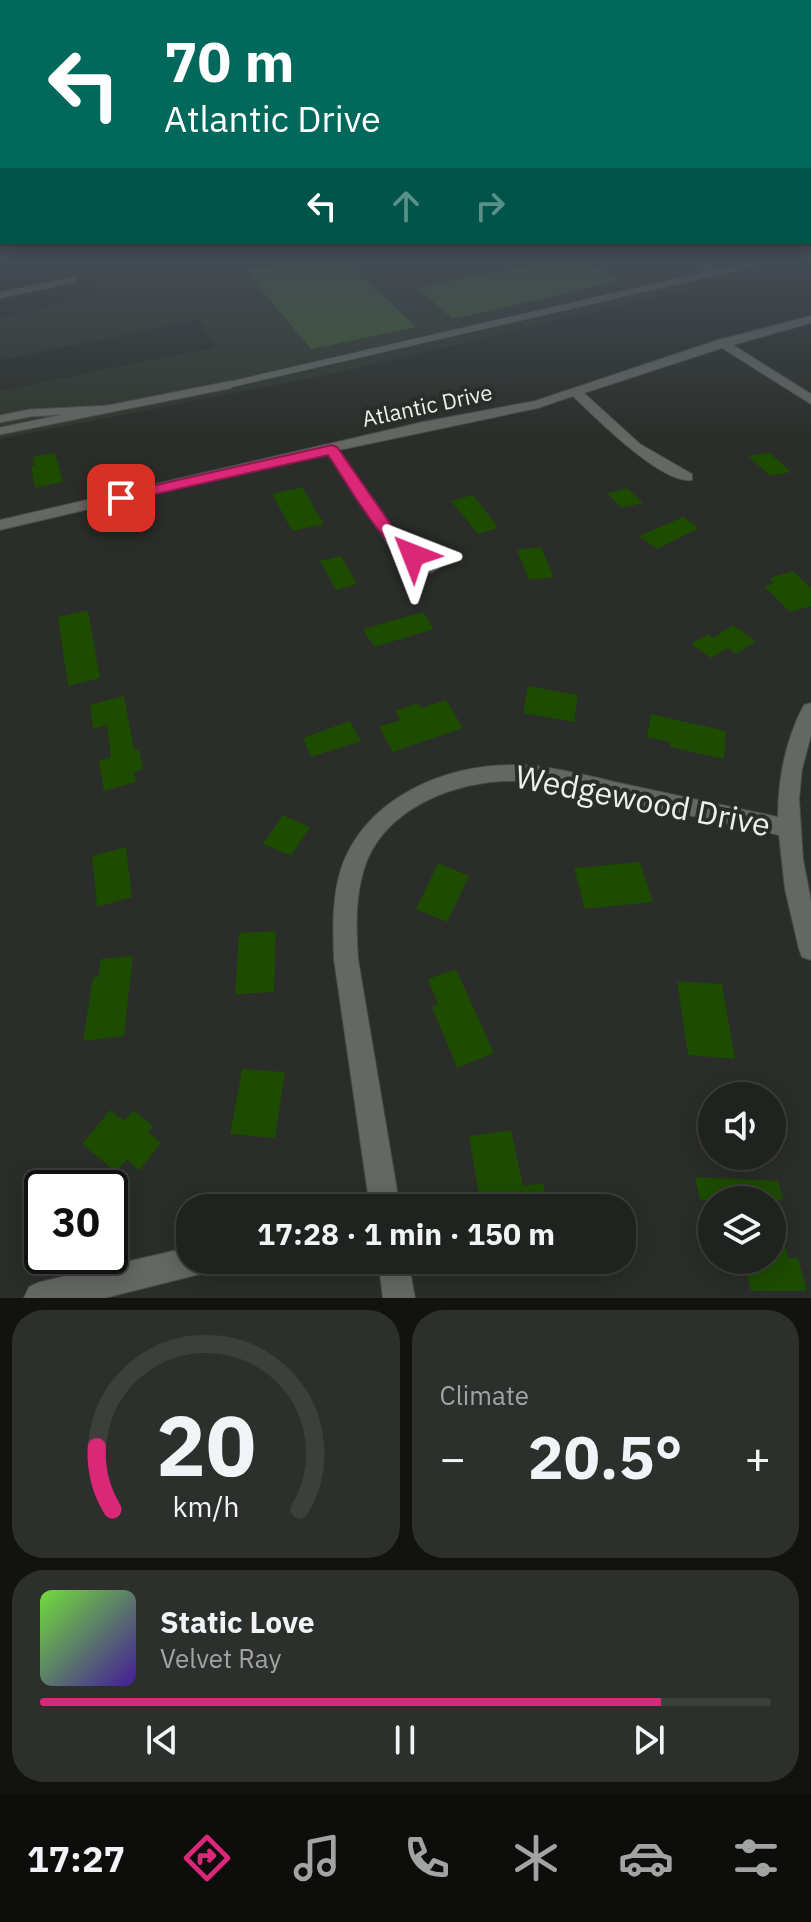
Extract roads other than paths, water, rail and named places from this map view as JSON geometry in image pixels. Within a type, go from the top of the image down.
[{"type":"street","name":"Atlantic Drive","points":[[0,525],[577,393],[722,343],[805,321]]},
{"type":"street","points":[[722,343],[811,400]]},
{"type":"street","points":[[577,393],[635,447],[687,477]]},
{"type":"street","points":[[332,450],[395,543],[431,568]]},
{"type":"street","points":[[811,710],[793,757],[787,828],[790,858],[811,949]]},
{"type":"street","name":"Wedgewood Drive","points":[[383,1194],[344,929],[351,876],[357,856],[384,819],[423,793],[443,784],[502,772],[551,776],[787,828]]},
{"type":"street","points":[[40,1298],[176,1266]]},
{"type":"street","points":[[395,1274],[399,1298]]},
{"type":"lane","points":[[0,431],[274,376],[512,321]]},
{"type":"lane","points":[[0,419],[30,413],[108,409]]}]
